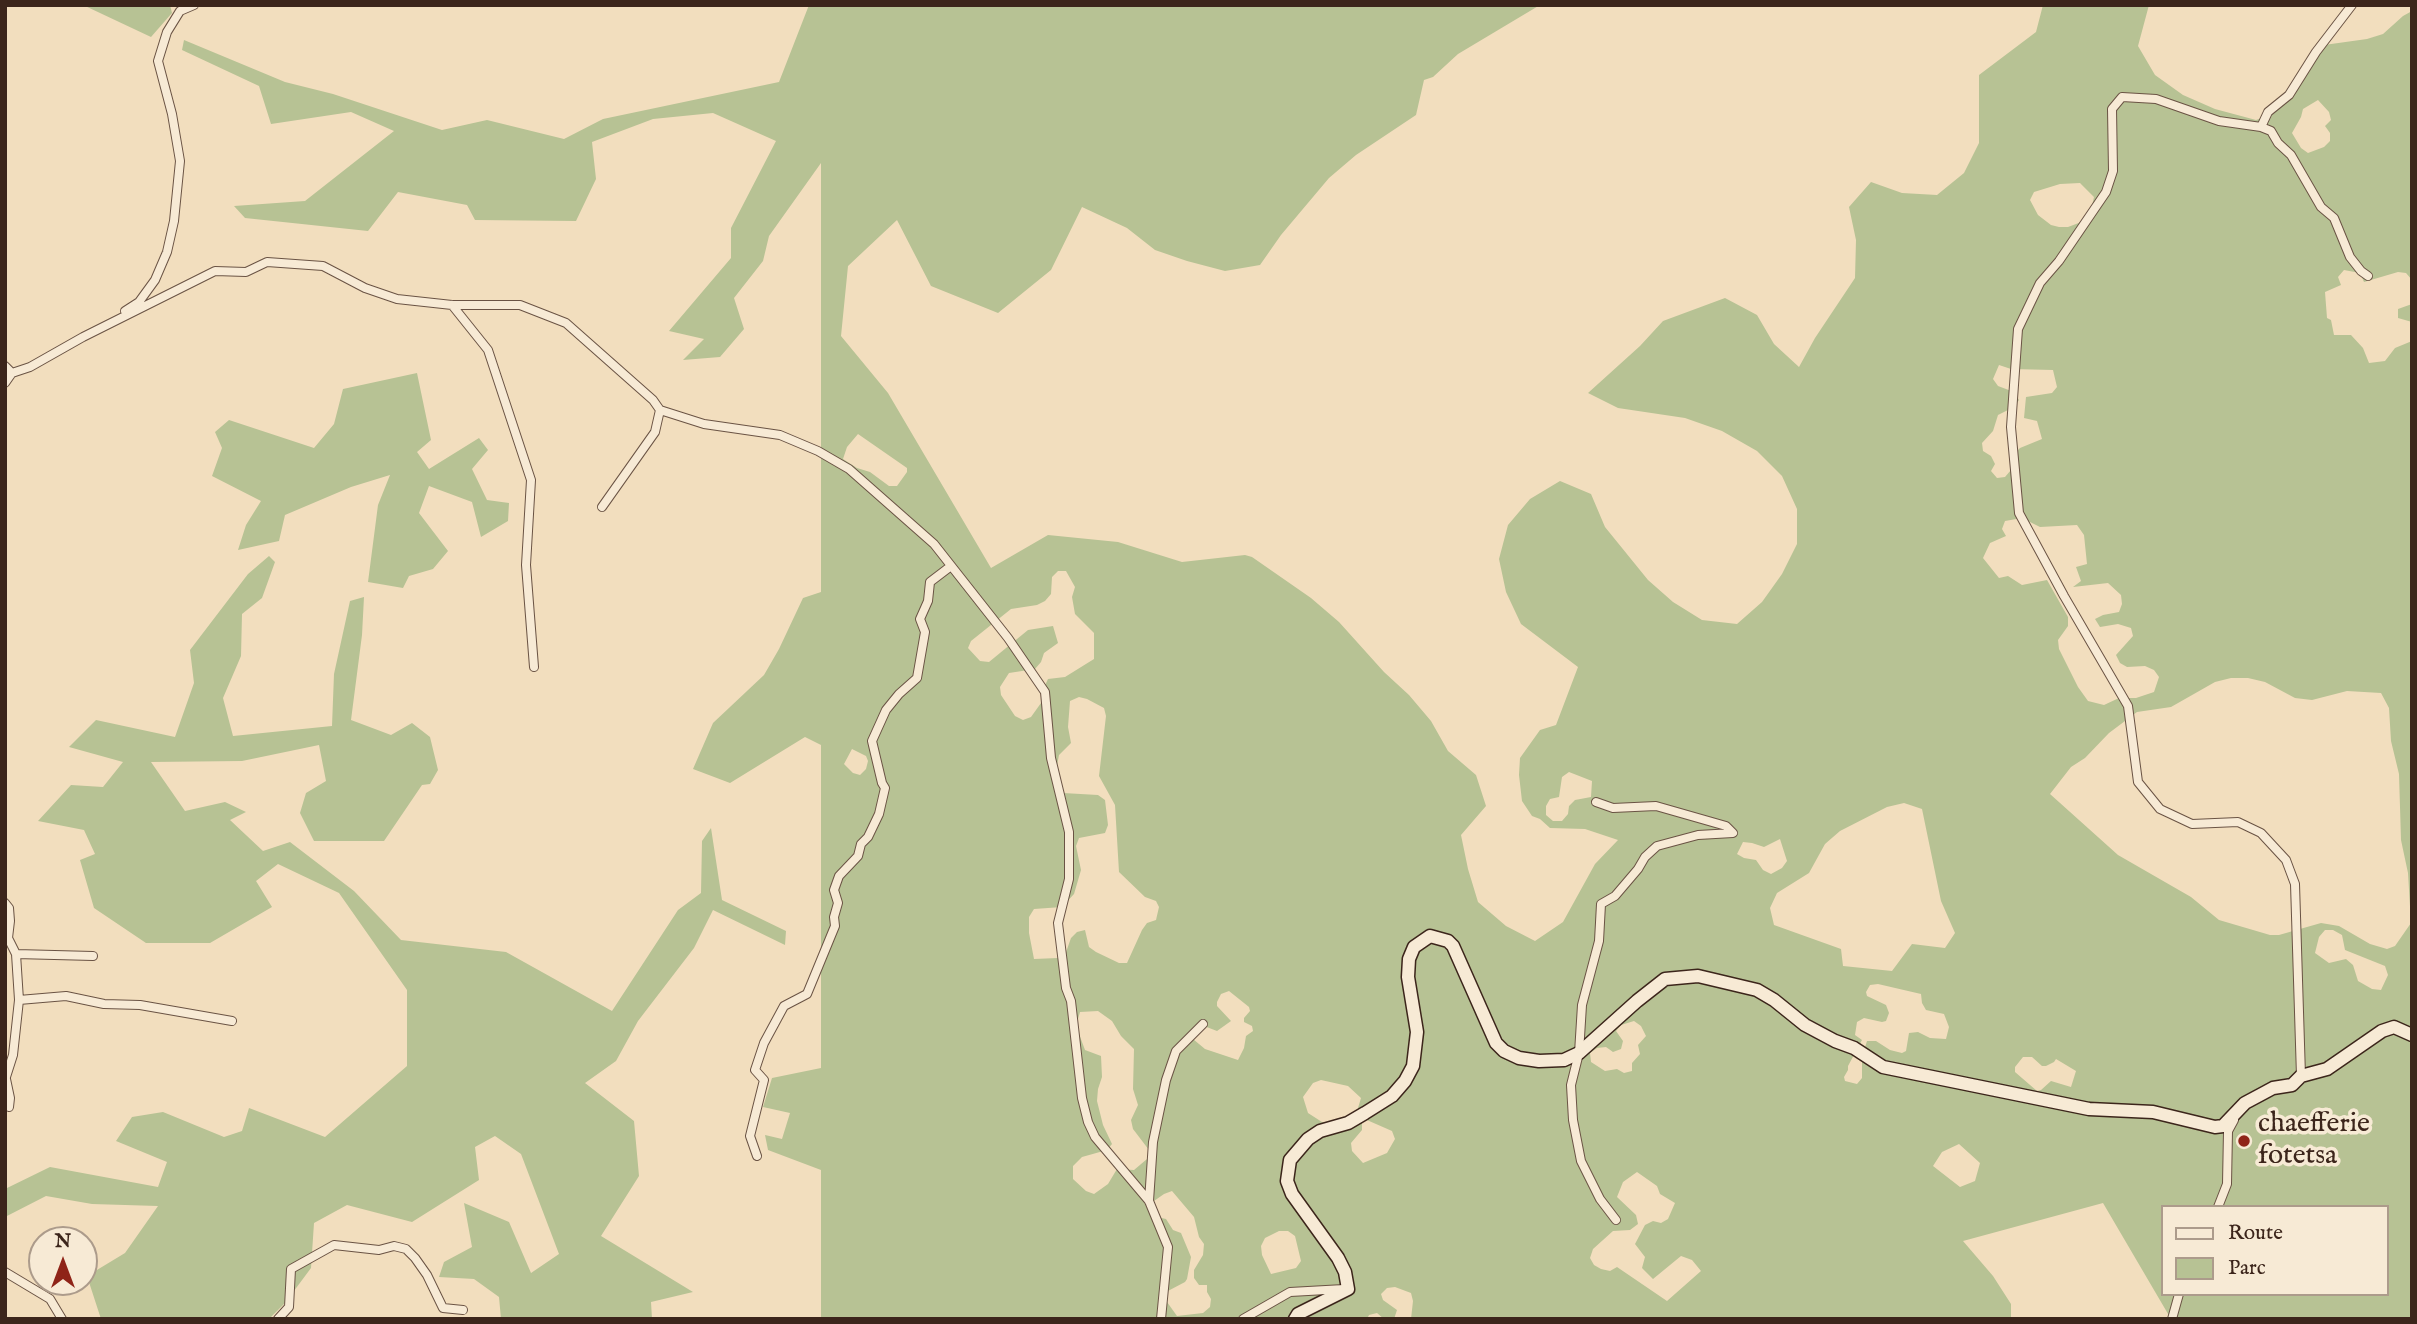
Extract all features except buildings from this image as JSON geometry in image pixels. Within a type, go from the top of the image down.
[{"type":"street","points":[[5,383],[9,370],[30,367],[139,302],[155,280],[167,252],[174,221],[180,161],[172,114],[158,61],[167,32],[180,11],[194,5]]},
{"type":"street","points":[[2261,127],[2267,112],[2288,96],[2316,52],[2352,5]]},
{"type":"street","points":[[2301,1076],[2295,884],[2286,860],[2261,833],[2238,822],[2192,824],[2160,810],[2138,782],[2128,706],[2064,596],[2020,513],[2011,427],[2018,329],[2040,283],[2059,261],[2106,192],[2113,171],[2112,110],[2122,97],[2156,99],[2219,121],[2271,131],[2278,143],[2291,155],[2321,207],[2334,218],[2350,257],[2368,276]]},
{"type":"street","points":[[83,337],[215,271],[246,272],[267,262],[323,266],[365,288],[397,299],[452,305],[520,305],[566,323],[653,400],[660,410],[704,424],[780,435],[818,451],[849,469],[934,544],[1008,638],[1045,692],[1051,758],[1069,832],[1069,879],[1058,923],[1066,988],[1071,1001],[1082,1098],[1095,1137],[1149,1201],[1168,1247],[1161,1319]]},
{"type":"street","points":[[452,305],[488,350],[531,480],[527,565],[534,667]]},
{"type":"street","points":[[602,507],[654,432],[660,410]]},
{"type":"street","points":[[757,1156],[750,1136],[764,1080],[755,1070],[764,1043],[784,1006],[807,994],[835,926],[834,917],[838,903],[834,890],[839,876],[858,856],[861,845],[879,814],[885,788],[872,741],[886,710],[917,678],[925,632],[920,619],[928,601],[930,582],[951,566]]},
{"type":"street","points":[[1596,802],[1613,808],[1656,806],[1727,826],[1733,833],[1698,835],[1657,846],[1645,857],[1615,896],[1601,904],[1599,941],[1582,1005],[1579,1053],[1571,1086],[1573,1119],[1581,1161],[1600,1199],[1616,1220]]},
{"type":"street","points":[[5,903],[9,908],[8,938],[16,954],[19,1000],[13,1055],[6,1080],[9,1107]]},
{"type":"street","points":[[1348,1289],[1345,1272],[1338,1258],[1292,1194],[1287,1181],[1287,1169],[1290,1160],[1308,1139],[1320,1131],[1348,1123],[1365,1113],[1392,1096],[1405,1081],[1413,1066],[1417,1032],[1408,977],[1409,959],[1414,947],[1430,936],[1448,941],[1454,946],[1490,1032],[1504,1051],[1519,1058],[1539,1061],[1564,1060],[1579,1053],[1665,979],[1698,976],[1757,990],[1774,999],[1805,1024],[1854,1048],[1883,1067],[2089,1109],[2153,1112],[2215,1127],[2223,1126],[2245,1103],[2273,1088],[2292,1084],[2301,1076],[2327,1069],[2382,1031],[2394,1027],[2412,1035]]},
{"type":"street","points":[[16,954],[93,956]]},
{"type":"street","points":[[19,1000],[66,996],[104,1004],[140,1005],[232,1021]]},
{"type":"street","points":[[1149,1201],[1153,1142],[1166,1080],[1176,1051],[1203,1024]]},
{"type":"street","points":[[2219,1205],[2227,1184],[2228,1131],[2245,1103]]},
{"type":"street","points":[[278,1319],[289,1307],[291,1269],[334,1245],[379,1250],[394,1246],[406,1249],[427,1275],[443,1308],[463,1310]]},
{"type":"street","points":[[5,1272],[50,1299],[63,1318]]},
{"type":"street","points":[[1242,1319],[1290,1292],[1348,1289]]},
{"type":"street","points":[[1295,1319],[1298,1314],[1348,1289]]},
{"type":"street","points":[[2172,1319],[2178,1296]]},
{"type":"green space","points":[[83,5],[170,5],[172,13],[151,37]]},
{"type":"green space","points":[[809,5],[1540,5],[1458,54],[1433,77],[1424,80],[1416,115],[1356,155],[1329,178],[1281,235],[1260,265],[1225,271],[1187,261],[1155,250],[1127,228],[1082,207],[1051,270],[998,313],[931,286],[897,220],[848,266],[841,336],[888,393],[991,568],[1048,535],[1118,542],[1182,562],[1245,555],[1252,557],[1311,598],[1339,622],[1431,721],[1448,751],[1476,775],[1486,806],[1461,835],[1478,902],[1506,926],[1535,941],[1563,922],[1595,864],[1618,840],[1585,829],[1550,828],[1532,816],[1522,801],[1520,758],[1540,730],[1556,725],[1578,667],[1521,624],[1506,592],[1499,559],[1508,525],[1530,499],[1560,481],[1591,494],[1605,527],[1648,580],[1673,602],[1702,620],[1737,624],[1762,602],[1782,574],[1797,544],[1797,509],[1782,476],[1757,451],[1722,431],[1685,418],[1618,408],[1588,393],[1640,346],[1663,321],[1725,298],[1757,315],[1774,344],[1799,367],[1855,278],[1856,240],[1849,207],[1871,182],[1902,193],[1937,195],[1964,173],[1979,143],[1979,75],[2036,32],[2043,5],[2149,5],[2138,46],[2155,75],[2183,95],[2215,109],[2256,120],[2273,114],[2296,90],[2324,45],[2383,34],[2412,11],[2412,280],[2406,273],[2398,272],[2364,282],[2360,273],[2344,270],[2338,277],[2341,285],[2325,292],[2327,318],[2331,320],[2334,335],[2351,335],[2363,348],[2369,363],[2385,361],[2395,348],[2412,341],[2412,1319],[2171,1319],[2103,1203],[1963,1241],[1993,1276],[2011,1304],[2011,1319],[1411,1319],[1411,1293],[1395,1287],[1387,1288],[1381,1294],[1383,1300],[1397,1310],[1394,1319],[1384,1319],[1377,1313],[1369,1315],[1367,1319],[821,1319],[821,1170],[768,1150],[765,1135],[782,1139],[790,1113],[763,1107],[772,1078],[821,1068],[821,745],[805,737],[730,783],[693,769],[713,723],[764,675],[803,598],[821,592],[821,163],[769,236],[763,261],[734,298],[744,329],[720,357],[683,360],[704,339],[669,331],[731,258],[731,228],[776,141],[713,113],[653,119],[592,142],[596,179],[576,221],[475,220],[467,205],[398,192],[368,231],[245,218],[234,206],[305,201],[394,131],[351,112],[271,124],[259,86],[182,50],[184,40],[285,82],[333,94],[442,130],[487,120],[564,139],[603,119],[779,82]],"holes":[[[2318,100],[2329,112],[2331,120],[2325,126],[2330,133],[2330,141],[2324,147],[2308,153],[2301,148],[2292,133],[2303,109]],[[2080,183],[2094,197],[2090,215],[2084,221],[2068,227],[2051,225],[2038,215],[2030,200],[2034,192],[2060,184]],[[1999,365],[2011,369],[2053,370],[2057,387],[2052,393],[2026,397],[2024,418],[2037,421],[2042,439],[2020,448],[2014,454],[2011,470],[2005,477],[1997,478],[1991,471],[1995,464],[1991,456],[1983,451],[1982,443],[1993,431],[1998,415],[2014,407],[2019,400],[2014,392],[1998,386],[1993,379]],[[858,434],[907,468],[907,472],[897,486],[889,486],[870,472],[843,459],[847,447]],[[2022,518],[2040,527],[2077,525],[2084,535],[2087,564],[2076,567],[2081,581],[2073,587],[2108,583],[2121,595],[2119,612],[2095,619],[2100,627],[2118,624],[2131,628],[2133,636],[2116,655],[2120,663],[2127,667],[2145,666],[2154,670],[2159,677],[2154,692],[2136,698],[2119,698],[2104,705],[2088,701],[2059,649],[2058,640],[2068,626],[2068,617],[2047,580],[2022,585],[2008,576],[1999,578],[1983,558],[1990,543],[2006,536],[2002,529],[2005,521]],[[1058,571],[1066,571],[1075,587],[1072,597],[1075,614],[1094,633],[1094,659],[1065,677],[1048,679],[1041,694],[1041,703],[1031,717],[1023,720],[1015,716],[1001,695],[1000,687],[1009,673],[1035,669],[1044,653],[1058,643],[1053,626],[1028,630],[989,662],[980,661],[968,648],[971,641],[1011,609],[1045,601],[1051,594],[1052,577]],[[2231,678],[2265,682],[2295,698],[2312,700],[2347,691],[2381,693],[2389,708],[2391,741],[2399,774],[2401,840],[2408,873],[2411,923],[2395,946],[2387,949],[2370,944],[2339,926],[2321,923],[2270,935],[2219,920],[2191,897],[2118,855],[2050,794],[2071,767],[2137,712],[2171,707],[2215,682]],[[1079,697],[1104,708],[1106,716],[1099,776],[1115,805],[1119,872],[1145,897],[1156,901],[1159,907],[1156,920],[1147,923],[1142,930],[1127,963],[1119,963],[1089,947],[1085,930],[1077,932],[1071,938],[1065,955],[1034,959],[1029,917],[1034,909],[1062,907],[1074,894],[1081,870],[1076,846],[1079,838],[1105,833],[1108,825],[1105,800],[1098,795],[1063,793],[1056,771],[1059,755],[1071,743],[1068,727],[1070,701]],[[852,749],[866,756],[868,761],[866,769],[860,775],[853,773],[844,764]],[[1569,772],[1592,781],[1591,797],[1575,800],[1562,821],[1553,821],[1546,815],[1546,806],[1550,799],[1559,797],[1562,777]],[[1904,803],[1922,809],[1941,901],[1955,933],[1945,948],[1912,944],[1892,971],[1843,966],[1841,949],[1774,925],[1770,908],[1777,893],[1809,873],[1825,844],[1840,831],[1887,807]],[[1780,839],[1787,861],[1782,868],[1771,874],[1763,870],[1756,860],[1737,854],[1743,842],[1764,847]],[[2325,930],[2333,930],[2342,935],[2345,950],[2385,966],[2388,975],[2381,990],[2372,989],[2358,981],[2353,965],[2346,959],[2329,963],[2315,953],[2319,937]],[[1878,984],[1921,994],[1926,1010],[1944,1014],[1949,1027],[1946,1039],[1930,1038],[1918,1032],[1909,1033],[1906,1051],[1902,1053],[1890,1050],[1876,1041],[1867,1041],[1862,1057],[1862,1078],[1857,1084],[1845,1081],[1848,1066],[1862,1040],[1855,1035],[1857,1022],[1864,1018],[1886,1021],[1889,1013],[1886,1005],[1867,996],[1870,985]],[[1229,991],[1249,1007],[1250,1011],[1244,1022],[1252,1026],[1253,1031],[1246,1036],[1238,1060],[1205,1049],[1193,1039],[1204,1026],[1217,1031],[1231,1021],[1217,1006],[1221,994]],[[1098,1011],[1112,1021],[1121,1036],[1134,1049],[1133,1089],[1138,1105],[1131,1120],[1133,1129],[1149,1150],[1147,1159],[1134,1170],[1117,1169],[1108,1184],[1094,1194],[1086,1191],[1073,1179],[1073,1166],[1082,1157],[1107,1150],[1112,1144],[1103,1125],[1097,1101],[1102,1077],[1101,1056],[1085,1050],[1076,1026],[1080,1012]],[[1634,1021],[1641,1026],[1646,1036],[1638,1045],[1640,1054],[1632,1063],[1632,1071],[1605,1071],[1591,1062],[1590,1053],[1597,1048],[1606,1047],[1613,1052],[1621,1049],[1623,1041],[1616,1031],[1621,1025]],[[2023,1057],[2032,1057],[2042,1066],[2056,1059],[2076,1071],[2071,1087],[2051,1081],[2037,1091],[2015,1072],[2015,1067]],[[1321,1080],[1348,1086],[1361,1098],[1358,1108],[1360,1117],[1392,1131],[1395,1139],[1387,1153],[1363,1163],[1352,1151],[1351,1143],[1362,1130],[1362,1122],[1322,1122],[1308,1113],[1303,1097],[1313,1083]],[[1959,1144],[1980,1163],[1975,1181],[1960,1187],[1933,1166],[1942,1152]],[[1637,1172],[1657,1186],[1660,1194],[1675,1203],[1668,1219],[1661,1223],[1653,1221],[1645,1225],[1635,1244],[1645,1257],[1642,1268],[1653,1279],[1681,1256],[1692,1260],[1701,1271],[1667,1301],[1617,1267],[1610,1271],[1601,1269],[1594,1265],[1590,1258],[1593,1249],[1613,1231],[1630,1230],[1638,1224],[1636,1215],[1617,1197],[1623,1182]],[[1172,1191],[1194,1217],[1199,1237],[1204,1244],[1203,1255],[1194,1270],[1194,1278],[1199,1285],[1207,1285],[1211,1299],[1210,1307],[1203,1313],[1177,1316],[1167,1302],[1166,1292],[1187,1279],[1191,1257],[1181,1233],[1173,1230],[1166,1219],[1157,1217],[1154,1201]],[[1279,1231],[1288,1231],[1295,1236],[1301,1261],[1296,1268],[1271,1274],[1261,1246],[1265,1238]]]},
{"type":"green space","points":[[2412,304],[2412,322],[2398,318],[2398,309]]},
{"type":"green space","points":[[417,373],[431,440],[417,452],[429,469],[479,438],[488,450],[472,469],[487,500],[509,503],[508,521],[481,537],[472,502],[429,486],[419,513],[448,551],[433,569],[409,576],[403,588],[368,582],[378,505],[390,475],[351,487],[285,515],[279,541],[238,550],[246,525],[261,501],[212,476],[222,448],[215,432],[229,420],[314,448],[334,424],[343,389]]},
{"type":"green space","points":[[269,556],[275,562],[262,598],[242,614],[241,656],[223,698],[233,736],[332,726],[334,674],[350,601],[364,597],[351,720],[391,735],[412,723],[430,737],[438,770],[430,784],[422,785],[384,841],[314,841],[300,813],[306,793],[326,781],[319,745],[242,761],[151,762],[185,811],[225,802],[246,812],[230,820],[263,851],[290,842],[354,891],[401,940],[506,952],[612,1011],[678,910],[701,893],[702,841],[711,828],[722,900],[786,931],[785,945],[713,910],[694,948],[638,1021],[616,1061],[585,1083],[634,1121],[639,1176],[601,1236],[693,1292],[651,1302],[652,1319],[501,1319],[499,1297],[474,1279],[439,1277],[444,1262],[472,1247],[464,1203],[509,1222],[531,1273],[559,1254],[521,1154],[495,1136],[475,1147],[479,1180],[412,1222],[347,1205],[314,1223],[311,1268],[285,1303],[269,1319],[101,1319],[94,1296],[98,1296],[98,1269],[125,1253],[158,1206],[92,1204],[46,1196],[5,1217],[5,1189],[50,1167],[158,1187],[167,1162],[116,1141],[132,1117],[163,1112],[224,1137],[242,1131],[249,1108],[325,1137],[407,1066],[407,990],[339,893],[278,864],[256,881],[272,907],[210,943],[146,943],[94,908],[80,860],[95,854],[84,830],[38,821],[71,785],[103,787],[123,762],[69,747],[96,720],[175,737],[194,683],[190,650],[248,574]]},
{"type":"place","name":"chaefferie fotetsa","points":[[2244,1141]]}]
